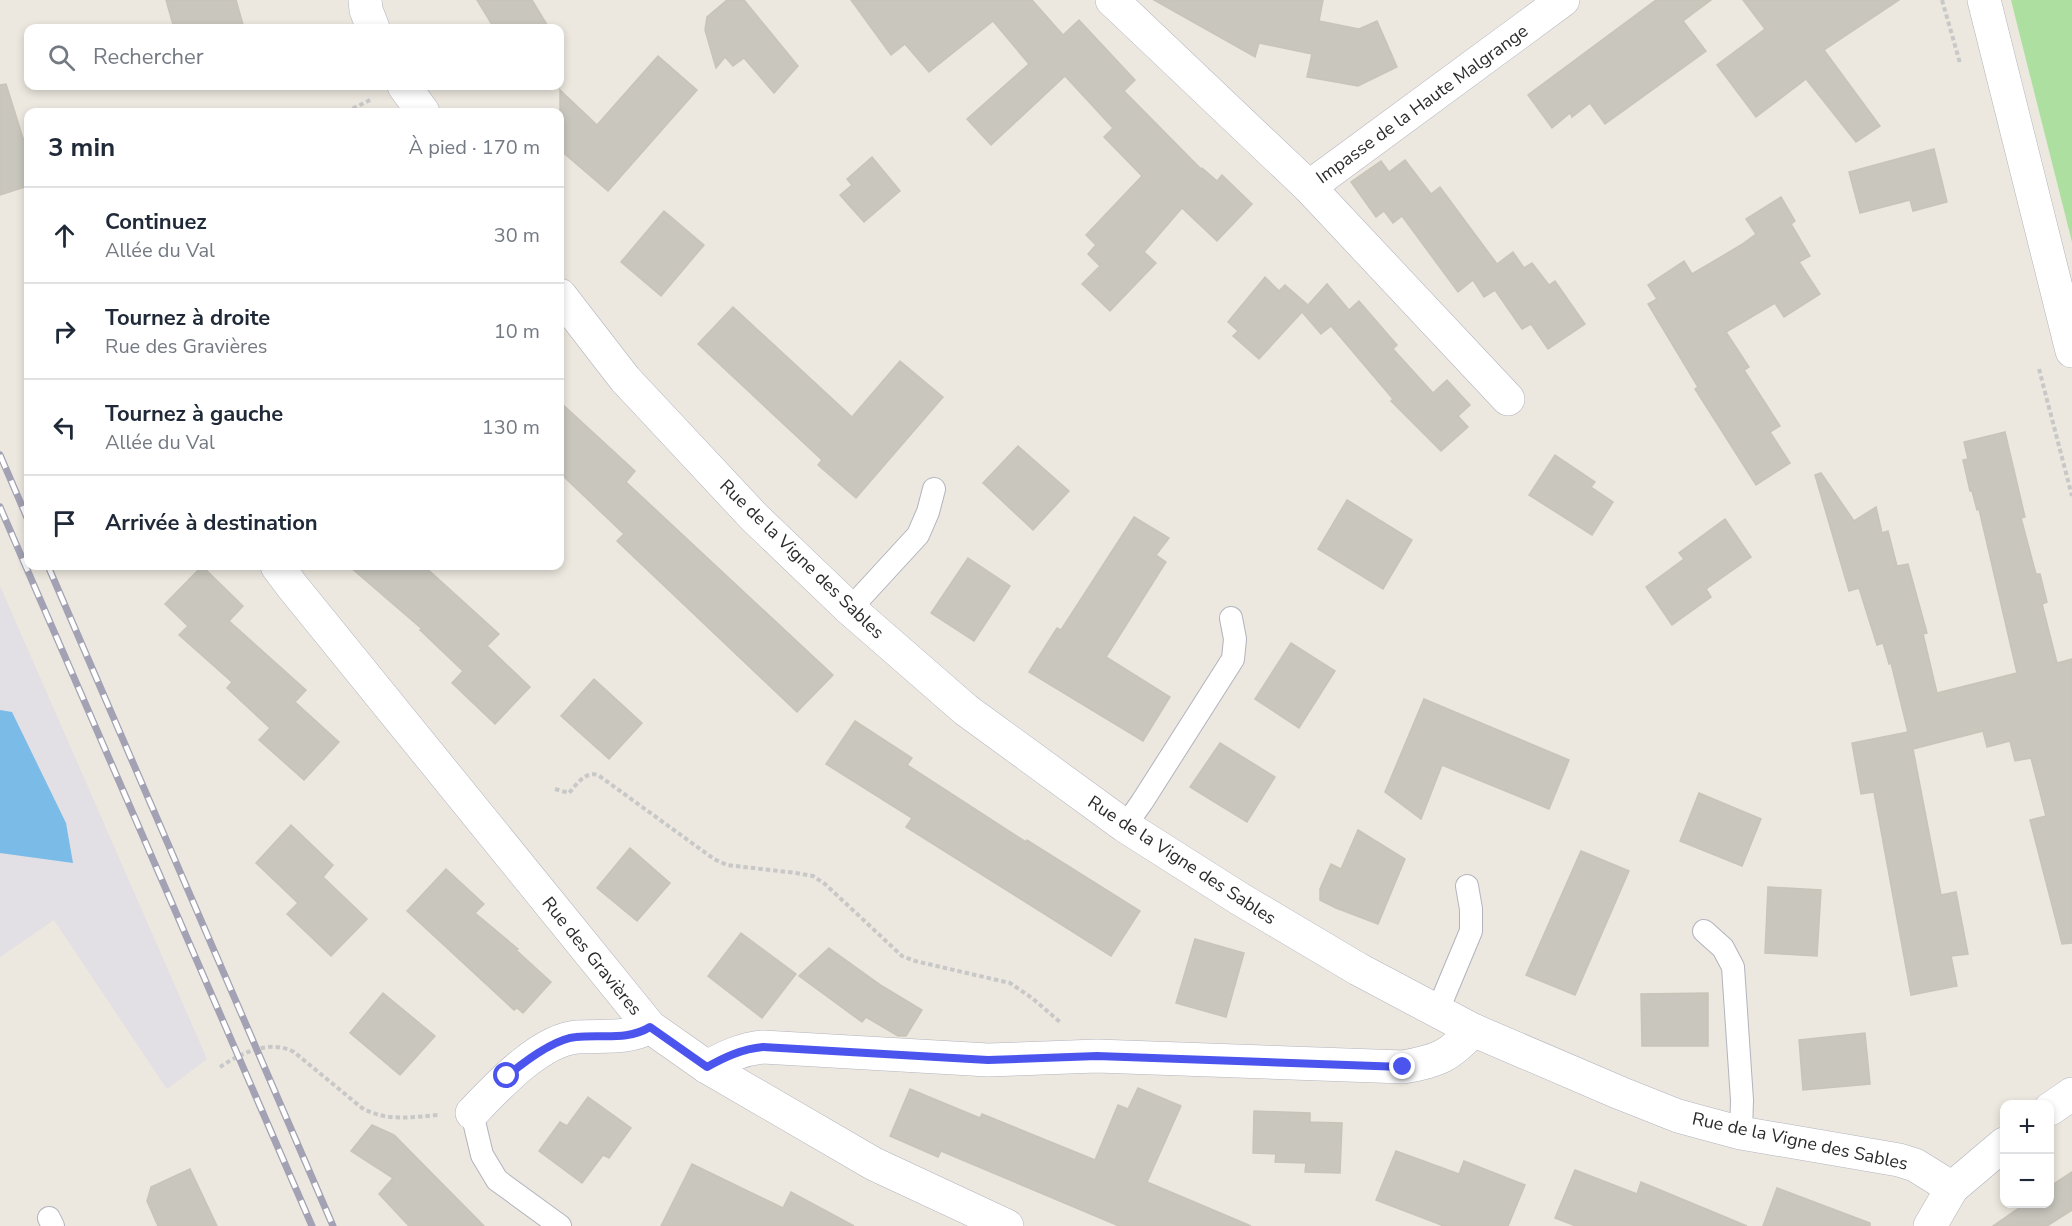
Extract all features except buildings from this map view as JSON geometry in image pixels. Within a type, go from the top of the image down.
[{"type":"street","points":[[365,0],[371,24]]},
{"type":"street","name":"Impasse de la Haute Malgrange","points":[[1112,0],[1309,187],[1508,399]]},
{"type":"street","name":"Impasse de la Haute Malgrange","points":[[1309,187],[1563,0]]},
{"type":"street","points":[[1984,0],[2072,351]]},
{"type":"street","points":[[407,90],[420,108]]},
{"type":"street","name":"Rue de la Vigne des Sables","points":[[564,300],[625,379],[753,516],[850,609],[966,710],[1125,826],[1240,899],[1358,969],[1473,1030],[1678,1116],[1741,1133],[1899,1160],[1915,1165],[1952,1188]]},
{"type":"street","name":"Rue des Gravières","points":[[280,570],[650,1027],[707,1067],[874,1164],[1007,1226]]},
{"type":"street","points":[[472,1113],[524,1063],[563,1041],[575,1037],[639,1034],[650,1027]]},
{"type":"street","points":[[707,1067],[724,1057],[749,1048],[763,1047],[988,1060],[1082,1056],[1403,1067],[1428,1063],[1456,1049],[1473,1030]]},
{"type":"street","points":[[2054,1106],[2072,1094]]},
{"type":"street","points":[[1935,1223],[1952,1188],[2000,1147]]},
{"type":"lane","points":[[850,609],[918,535],[928,512],[934,489]]},
{"type":"lane","points":[[1125,826],[1233,659],[1234,639],[1231,618]]},
{"type":"lane","points":[[1438,1011],[1472,931],[1467,886]]},
{"type":"lane","points":[[1704,931],[1723,948],[1733,967],[1742,1100],[1741,1133]]},
{"type":"lane","points":[[472,1113],[482,1155],[497,1180],[560,1226]]},
{"type":"path","points":[[555,789],[569,793],[586,775],[591,773],[598,775],[714,859],[727,865],[813,876],[825,884],[902,956],[1010,983],[1032,998],[1074,1034],[1080,1043],[1082,1056]]},
{"type":"path","points":[[220,1067],[257,1049],[271,1045],[284,1046],[362,1108],[375,1115],[394,1119],[472,1113]]},
{"type":"shaded area","points":[[0,586],[207,1059],[167,1089],[54,920],[0,957]]},
{"type":"green space","points":[[2011,0],[2072,0],[2072,242],[2019,32]]},
{"type":"water","points":[[0,710],[12,712],[66,823],[73,863],[0,853]]},
{"type":"railway","points":[[0,455],[24,511]]},
{"type":"railway","points":[[0,507],[24,562]]},
{"type":"railway","points":[[27,570],[312,1226]]},
{"type":"railway","points":[[50,570],[333,1226]]},
{"type":"route","points":[[507,1076],[524,1063],[563,1041],[575,1037],[639,1034],[650,1027],[707,1067],[724,1057],[749,1048],[763,1047],[988,1060],[1097,1056],[1403,1067]]}]
